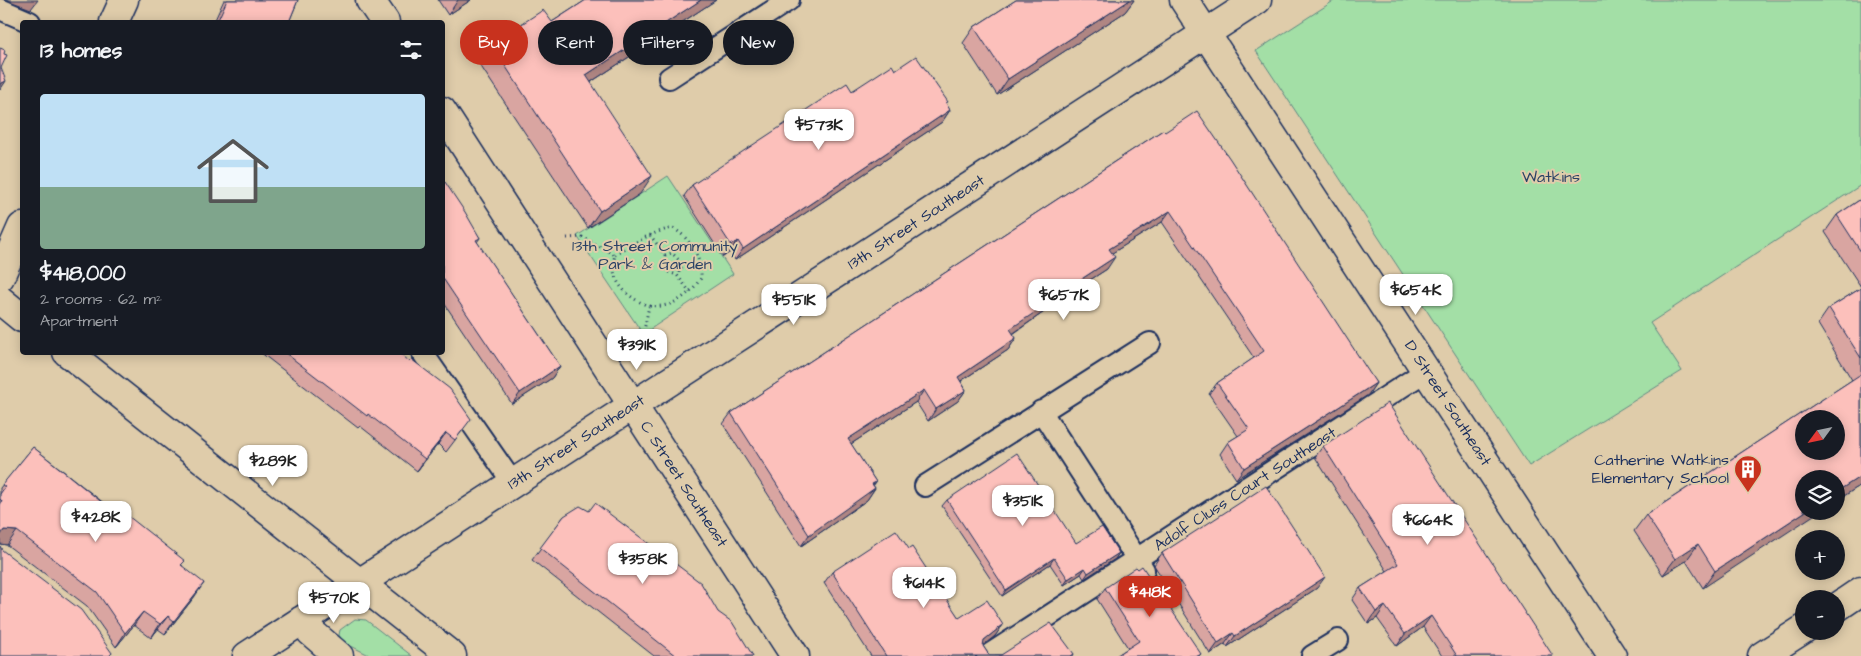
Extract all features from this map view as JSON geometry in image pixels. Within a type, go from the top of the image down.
[{"type":"street","points":[[115,20],[124,0]]},
{"type":"street","points":[[370,0],[384,20]]},
{"type":"street","name":"D Street Southeast","points":[[1184,0],[1612,656]]},
{"type":"street","name":"13th Street Southeast","points":[[247,656],[1257,0]]},
{"type":"street","name":"C Street Southeast","points":[[445,116],[795,656]]},
{"type":"street","points":[[0,277],[20,232]]},
{"type":"street","points":[[0,300],[20,316]]},
{"type":"street","points":[[71,355],[452,656]]},
{"type":"street","points":[[1845,602],[1861,592]]},
{"type":"street","points":[[302,620],[311,632],[339,656]]},
{"type":"street","points":[[1762,656],[1795,635]]},
{"type":"lane","points":[[669,78],[788,0]]},
{"type":"lane","points":[[0,9],[25,20]]},
{"type":"lane","points":[[925,486],[1150,342]]},
{"type":"lane","points":[[424,355],[513,483]]},
{"type":"lane","name":"Adolf Cluss Court Southeast","points":[[987,656],[1426,371]]},
{"type":"lane","points":[[1040,411],[1152,583]]},
{"type":"lane","points":[[1312,656],[1338,640]]},
{"type":"path","points":[[673,228],[684,234],[702,267],[701,278],[690,292],[669,305],[649,306],[638,302],[618,284],[614,272],[615,255],[650,234],[673,228]]},
{"type":"path","points":[[650,234],[665,255]]},
{"type":"path","points":[[567,238],[582,237],[615,255]]},
{"type":"path","points":[[665,255],[672,253],[680,261],[682,267],[677,275]]},
{"type":"path","points":[[665,255],[663,262],[665,271],[677,275],[690,292]]},
{"type":"path","points":[[642,345],[649,306]]},
{"type":"green space","name":"Watkins","points":[[1335,0],[1861,0],[1861,185],[1650,323],[1682,371],[1529,466],[1256,51]]},
{"type":"green space","name":"13th Street Community Park & Garden","points":[[668,176],[733,274],[643,334],[577,236]]},
{"type":"green space","points":[[355,619],[366,620],[412,656],[371,656],[343,642],[339,635],[340,630]]},
{"type":"building","points":[[227,0],[298,0],[290,20],[218,20]]},
{"type":"building","points":[[586,0],[701,0],[670,20],[623,20],[623,51],[613,57],[613,20],[555,20]]},
{"type":"building","points":[[1016,0],[1130,0],[1008,79],[974,27]]},
{"type":"building","points":[[543,10],[550,20],[538,20],[538,65],[601,65],[586,75],[652,176],[600,211],[505,65],[528,65],[528,20]]},
{"type":"building","points":[[0,48],[5,50],[4,54],[7,55],[1,68],[6,81],[0,84]]},
{"type":"building","points":[[916,56],[948,102],[946,103],[950,110],[743,249],[738,241],[731,245],[692,185],[847,83],[852,91],[892,65],[895,70]]},
{"type":"building","points":[[1197,111],[1376,383],[1244,468],[1228,442],[1249,429],[1217,383],[1264,351],[1170,211],[1109,249],[1115,257],[1051,299],[1052,301],[1010,329],[1016,338],[958,377],[966,390],[936,409],[924,390],[848,439],[876,482],[872,484],[875,488],[809,535],[731,413],[1163,130],[1165,132]]},
{"type":"building","points":[[445,182],[480,238],[476,240],[560,366],[520,393],[445,281]]},
{"type":"building","points":[[1861,199],[1861,252],[1837,215]]},
{"type":"building","points":[[1861,288],[1861,358],[1829,308]]},
{"type":"building","points":[[288,355],[402,355],[409,361],[411,359],[450,389],[471,419],[455,440],[446,433],[425,459],[368,414],[367,416]]},
{"type":"building","name":"Catherine Watkins Elementary School","points":[[1861,374],[1861,476],[1845,486],[1845,470],[1795,470],[1795,518],[1715,571],[1698,544],[1675,559],[1646,515],[1795,417],[1795,460],[1845,460],[1845,410],[1806,410]]},
{"type":"building","points":[[1388,403],[1553,656],[1457,656],[1431,616],[1405,634],[1385,606],[1376,612],[1360,588],[1398,564],[1323,446]]},
{"type":"building","points":[[33,447],[119,516],[123,512],[185,561],[181,565],[204,583],[174,621],[168,616],[160,624],[143,612],[125,633],[97,592],[17,531],[4,530],[0,536],[0,505],[2,501],[0,494],[5,487],[2,485]]},
{"type":"building","points":[[1017,453],[1076,543],[1102,527],[1119,553],[1088,573],[1085,568],[1068,579],[1054,558],[1006,590],[947,500]]},
{"type":"building","points":[[1266,486],[1325,577],[1235,636],[1233,633],[1218,643],[1162,553]]},
{"type":"building","points":[[595,503],[701,583],[718,612],[732,622],[753,656],[676,656],[540,548],[564,516],[580,506],[589,511]]},
{"type":"building","points":[[896,530],[909,549],[912,547],[959,618],[987,600],[1003,625],[984,640],[983,646],[989,655],[1001,655],[1051,623],[1074,654],[1071,656],[886,656],[832,572]]},
{"type":"building","points":[[0,546],[2,550],[81,610],[112,653],[109,656],[0,656]]},
{"type":"building","points":[[1142,566],[1201,654],[1198,656],[1116,656],[1139,641],[1105,588],[1136,567],[1138,569]]},
{"type":"place","name":"Catherine Watkins Elementary School","points":[[1748,493]]}]
